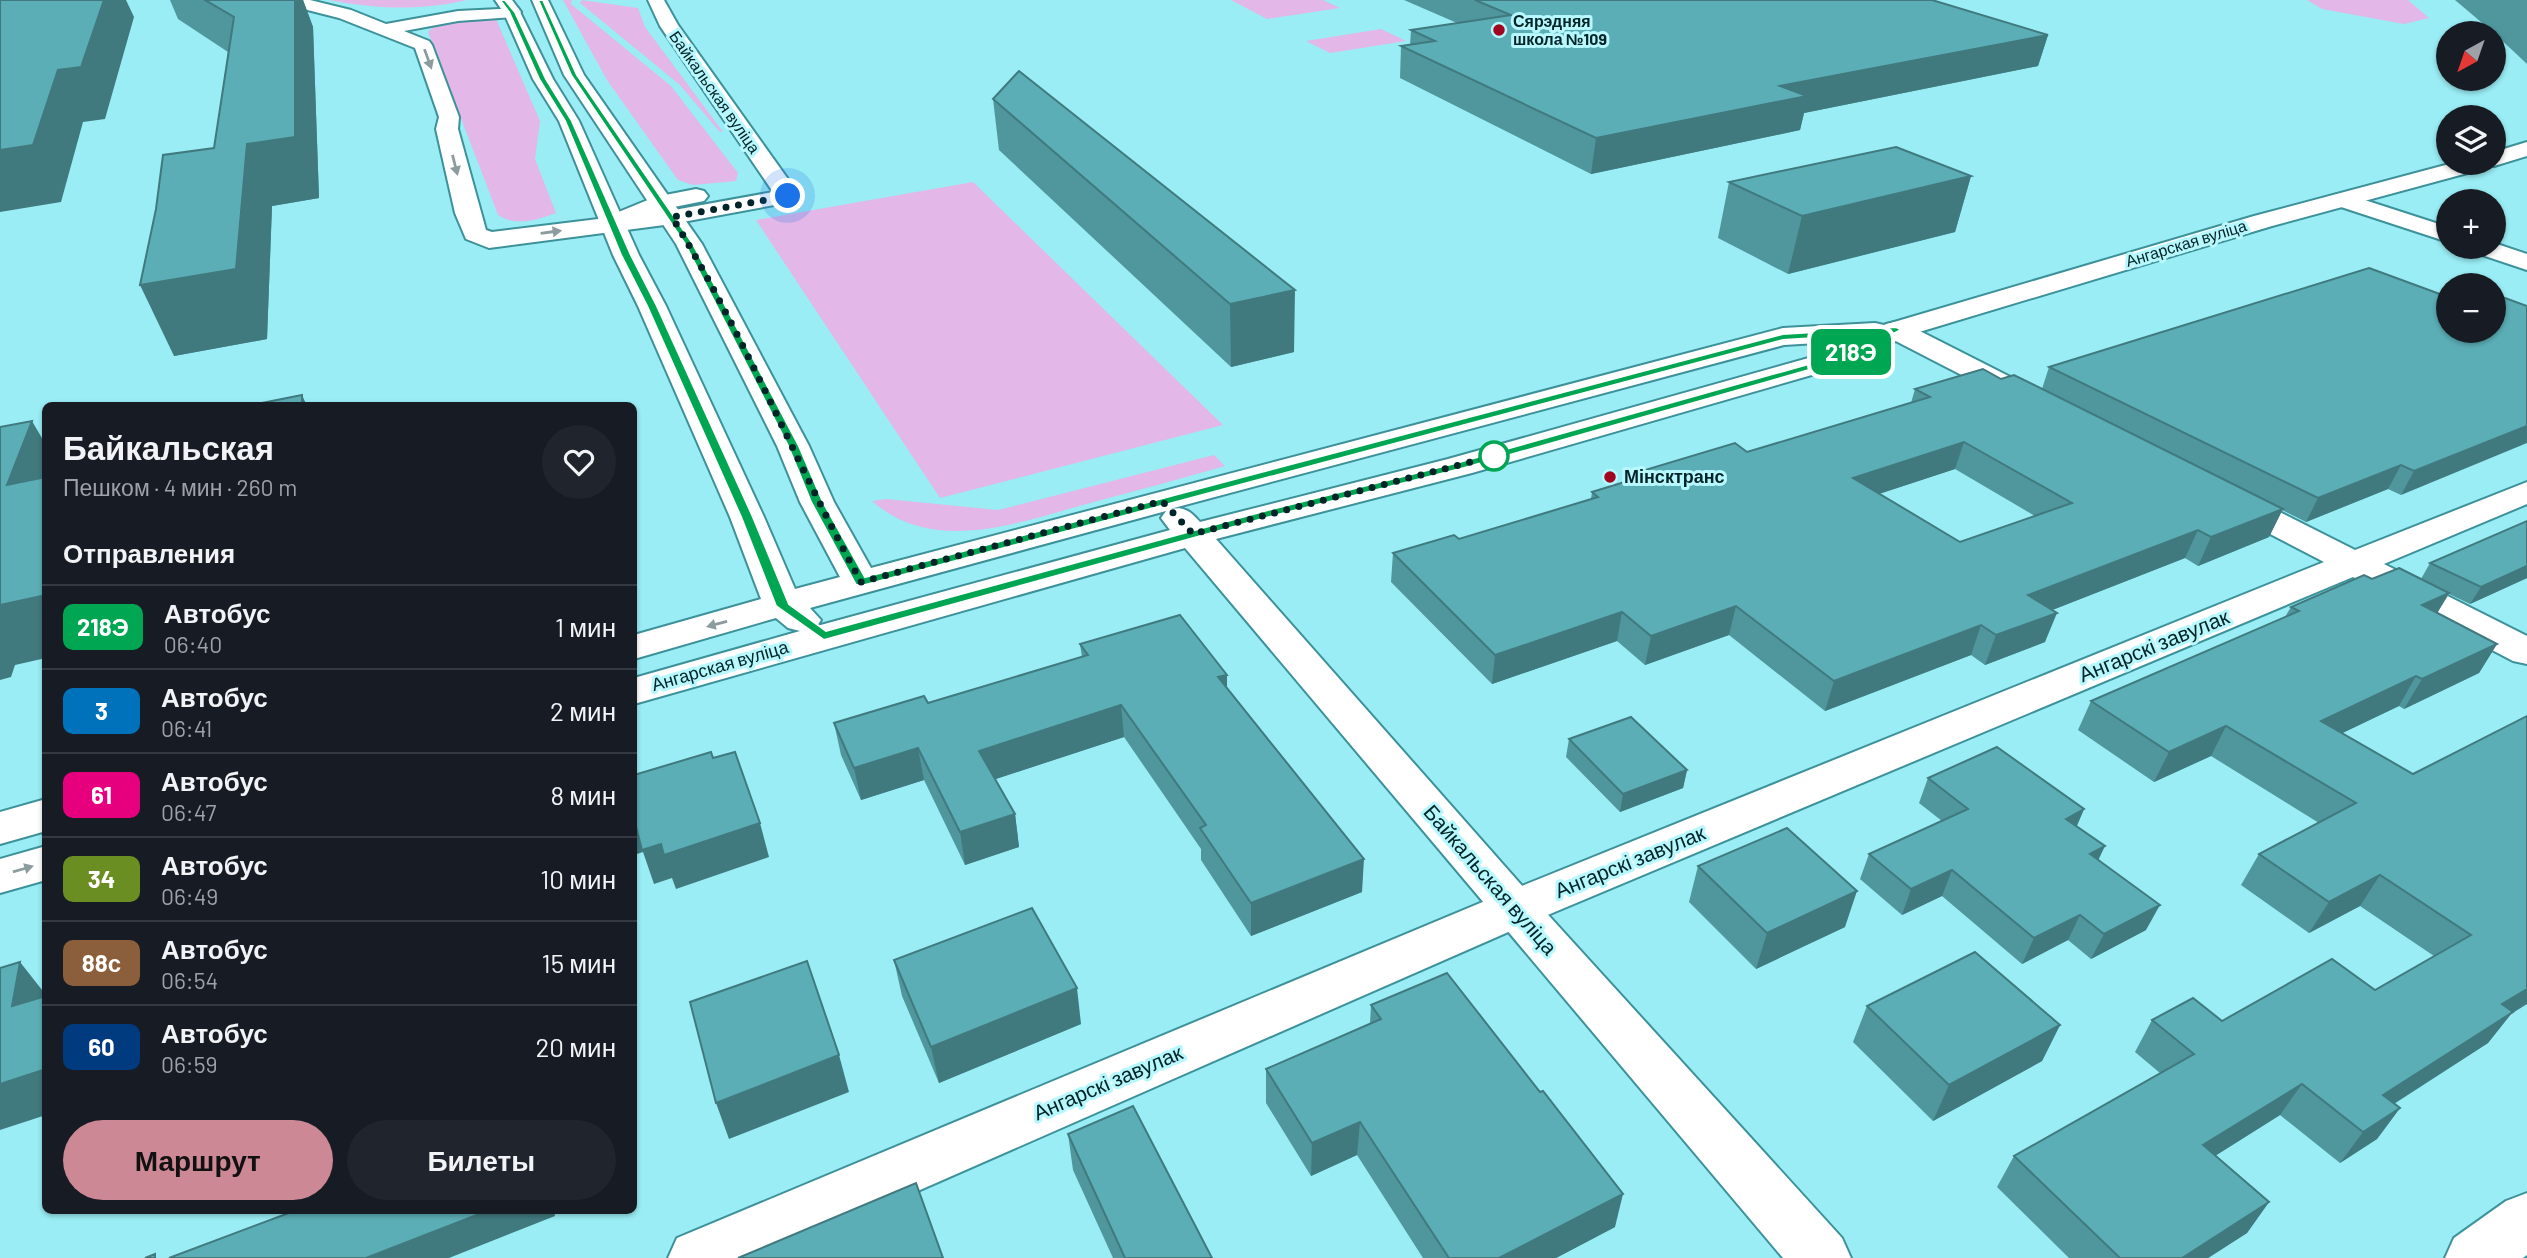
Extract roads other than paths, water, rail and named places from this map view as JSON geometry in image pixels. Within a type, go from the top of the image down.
[{"type":"main road","name":"Байкальская вуліца","points":[[290,0],[345,14],[423,45],[449,117],[447,129],[467,213],[475,234],[489,240],[613,223],[667,209],[783,189],[670,26],[656,0]]},
{"type":"main road","name":"Байкальская вуліца","points":[[384,28],[458,16],[505,3]]},
{"type":"main road","points":[[345,14],[432,12],[505,3],[541,4],[574,75],[667,209],[793,446],[817,502],[861,582],[824,636],[783,606],[747,517],[569,121],[542,79],[505,3]]},
{"type":"main road","points":[[384,28],[432,12]]},
{"type":"main road","points":[[2506,155],[2527,149]]},
{"type":"main road","name":"Ангарская вуліца","points":[[637,647],[861,582],[1178,518],[1460,466],[1833,360],[1896,330],[2263,220],[2436,175]]},
{"type":"main road","points":[[2343,200],[2436,231]]},
{"type":"main road","points":[[2506,255],[2527,262]]},
{"type":"main road","points":[[1896,330],[2049,408]]},
{"type":"main road","name":"Ангарская вуліца","points":[[637,690],[824,636],[1178,518],[1783,337],[1896,330]]},
{"type":"main road","points":[[2207,489],[2527,652]]},
{"type":"main road","name":"Ангарскі завулак","points":[[698,1258],[1514,909],[2527,492]]},
{"type":"main road","name":"Байкальская вуліца","points":[[1178,518],[1514,909],[1821,1258]]},
{"type":"main road","points":[[0,828],[42,816]]},
{"type":"main road","points":[[0,876],[42,864]]},
{"type":"main road","points":[[2475,1258],[2527,1220]]},
{"type":"place","name":"Сярэдняя школа №109","points":[[1499,30]]},
{"type":"place","name":"Мінсктранс","points":[[1610,477]]}]
